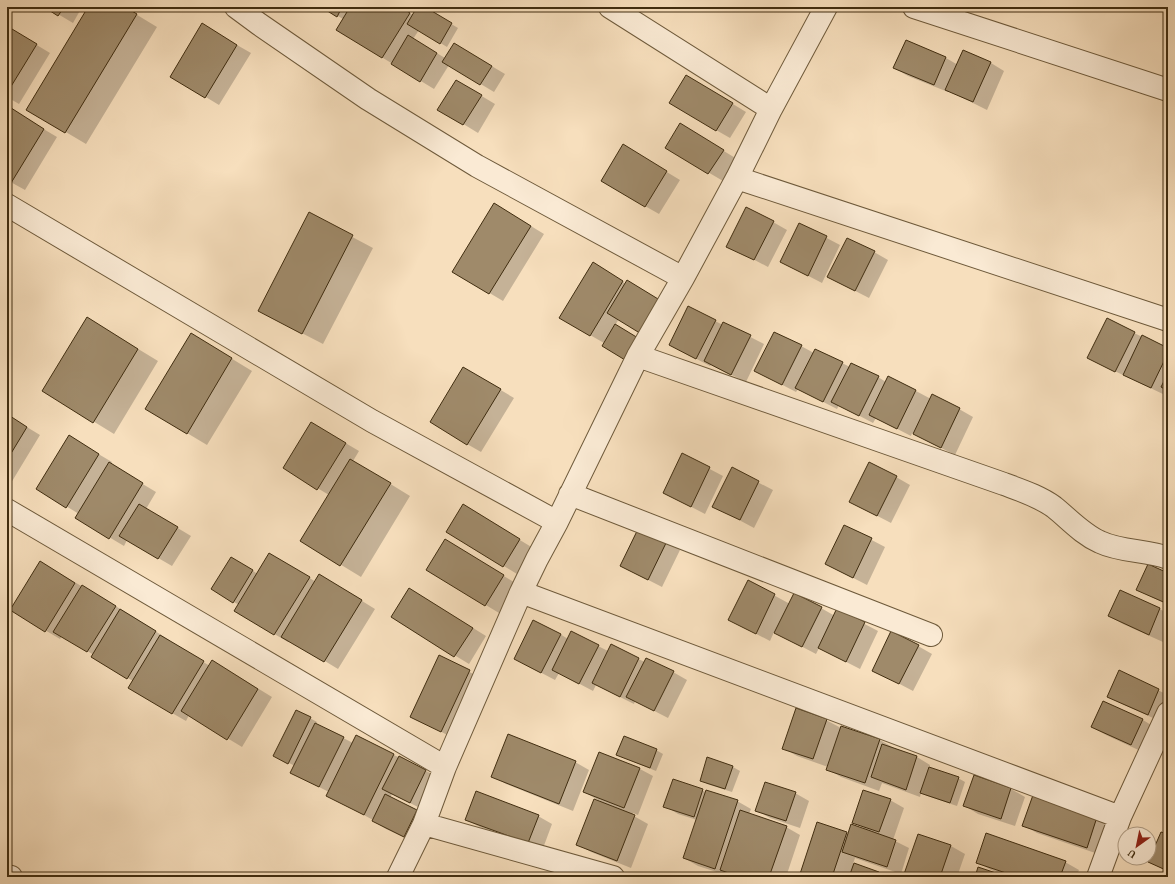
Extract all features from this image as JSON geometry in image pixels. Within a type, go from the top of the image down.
[{"type":"street","points":[[236,7],[368,99],[477,166],[683,278]]},
{"type":"street","points":[[610,7],[771,109]]},
{"type":"street","points":[[398,877],[424,824],[446,767],[521,592],[537,559],[557,522],[638,356],[683,278],[737,178],[771,109],[826,7]]},
{"type":"street","points":[[914,7],[1168,90]]},
{"type":"street","points":[[737,178],[1168,320]]},
{"type":"street","points":[[7,205],[372,422],[557,522]]},
{"type":"street","points":[[638,356],[1004,484],[1039,498],[1053,506],[1084,533],[1100,542],[1117,548],[1159,555],[1168,558]]},
{"type":"street","points":[[570,494],[931,635]]},
{"type":"street","points":[[7,510],[446,767]]},
{"type":"street","points":[[521,592],[1120,817]]},
{"type":"street","points":[[1098,877],[1120,817],[1168,714]]},
{"type":"street","points":[[424,824],[613,877]]},
{"type":"street","points":[[7,876],[11,877]]},
{"type":"building","points":[[44,7],[64,7],[58,16]]},
{"type":"building","points":[[88,7],[125,7],[137,14],[65,133],[26,110]]},
{"type":"building","points":[[321,7],[342,7],[337,17]]},
{"type":"building","points":[[350,7],[401,7],[410,13],[382,58],[336,30]]},
{"type":"building","points":[[417,7],[425,7],[452,23],[440,44],[407,24]]},
{"type":"building","points":[[202,23],[237,45],[205,98],[170,77]]},
{"type":"building","points":[[7,26],[37,44],[7,93]]},
{"type":"building","points":[[408,35],[437,53],[420,82],[391,64]]},
{"type":"building","points":[[906,40],[946,57],[934,85],[893,68]]},
{"type":"building","points":[[454,43],[492,66],[480,85],[442,62]]},
{"type":"building","points":[[963,50],[991,62],[973,102],[945,90]]},
{"type":"building","points":[[686,75],[733,103],[716,131],[669,103]]},
{"type":"building","points":[[456,80],[482,95],[463,125],[437,110]]},
{"type":"building","points":[[8,106],[44,129],[11,183],[7,181]]},
{"type":"building","points":[[680,123],[724,150],[708,174],[665,148]]},
{"type":"building","points":[[623,144],[667,171],[645,207],[601,181]]},
{"type":"building","points":[[494,203],[531,226],[489,294],[452,272]]},
{"type":"building","points":[[746,207],[774,221],[754,260],[726,247]]},
{"type":"building","points":[[309,212],[353,235],[302,334],[258,311]]},
{"type":"building","points":[[799,223],[827,236],[808,276],[780,262]]},
{"type":"building","points":[[847,238],[875,251],[855,291],[827,277]]},
{"type":"building","points":[[593,262],[623,281],[590,336],[559,318]]},
{"type":"building","points":[[627,280],[663,302],[643,335],[607,313]]},
{"type":"building","points":[[688,306],[716,320],[696,359],[669,345]]},
{"type":"building","points":[[87,317],[138,349],[93,423],[42,391]]},
{"type":"building","points":[[1107,318],[1135,332],[1115,372],[1087,358]]},
{"type":"building","points":[[723,322],[751,335],[731,375],[704,361]]},
{"type":"building","points":[[615,324],[643,341],[630,363],[602,346]]},
{"type":"building","points":[[774,332],[802,345],[782,385],[754,371]]},
{"type":"building","points":[[191,333],[232,358],[187,434],[145,409]]},
{"type":"building","points":[[1142,335],[1168,348],[1168,353],[1151,388],[1123,375]]},
{"type":"building","points":[[815,349],[843,362],[823,402],[795,388]]},
{"type":"building","points":[[851,363],[879,376],[859,416],[831,402]]},
{"type":"building","points":[[463,367],[501,389],[467,445],[430,422]]},
{"type":"building","points":[[1168,373],[1168,391],[1161,387]]},
{"type":"building","points":[[888,376],[916,390],[897,429],[869,415]]},
{"type":"building","points":[[932,394],[960,408],[941,448],[913,434]]},
{"type":"building","points":[[7,414],[27,427],[7,460]]},
{"type":"building","points":[[311,422],[346,443],[317,490],[283,468]]},
{"type":"building","points":[[69,435],[99,454],[66,508],[36,489]]},
{"type":"building","points":[[682,453],[710,467],[691,507],[663,493]]},
{"type":"building","points":[[350,459],[391,483],[340,566],[300,541]]},
{"type":"building","points":[[109,462],[143,483],[109,539],[75,518]]},
{"type":"building","points":[[869,462],[897,476],[877,516],[849,502]]},
{"type":"building","points":[[732,467],[759,481],[740,520],[712,507]]},
{"type":"building","points":[[139,504],[178,527],[158,559],[119,536]]},
{"type":"building","points":[[463,504],[520,539],[503,567],[446,532]]},
{"type":"building","points":[[844,525],[872,538],[853,578],[825,564]]},
{"type":"building","points":[[639,527],[667,541],[648,580],[620,566]]},
{"type":"building","points":[[445,539],[504,575],[485,606],[426,570]]},
{"type":"building","points":[[269,553],[310,577],[274,635],[234,611]]},
{"type":"building","points":[[231,557],[253,570],[233,603],[211,589]]},
{"type":"building","points":[[40,561],[75,583],[45,632],[10,610]]},
{"type":"building","points":[[1148,564],[1168,573],[1168,604],[1136,590]]},
{"type":"building","points":[[319,574],[362,600],[324,662],[281,637]]},
{"type":"building","points":[[748,580],[775,594],[756,634],[728,620]]},
{"type":"building","points":[[82,585],[116,606],[87,652],[53,632]]},
{"type":"building","points":[[409,588],[473,628],[454,657],[391,617]]},
{"type":"building","points":[[1120,590],[1160,608],[1149,635],[1108,616]]},
{"type":"building","points":[[794,593],[822,607],[802,647],[774,633]]},
{"type":"building","points":[[837,608],[865,622],[846,662],[818,648]]},
{"type":"building","points":[[120,609],[156,631],[127,679],[91,657]]},
{"type":"building","points":[[533,620],[561,634],[541,673],[514,659]]},
{"type":"building","points":[[571,631],[599,645],[579,684],[552,670]]},
{"type":"building","points":[[891,631],[919,645],[899,684],[872,671]]},
{"type":"building","points":[[160,635],[204,661],[172,714],[128,688]]},
{"type":"building","points":[[611,644],[639,658],[620,697],[592,683]]},
{"type":"building","points":[[439,655],[470,670],[441,732],[410,717]]},
{"type":"building","points":[[646,658],[674,671],[654,711],[626,697]]},
{"type":"building","points":[[212,660],[258,689],[227,740],[181,711]]},
{"type":"building","points":[[1119,670],[1159,689],[1148,715],[1107,697]]},
{"type":"building","points":[[1103,701],[1143,719],[1131,745],[1091,727]]},
{"type":"building","points":[[796,708],[827,719],[813,759],[782,749]]},
{"type":"building","points":[[296,710],[311,717],[288,764],[273,756]]},
{"type":"building","points":[[315,723],[344,737],[319,787],[290,773]]},
{"type":"building","points":[[841,726],[880,739],[865,783],[826,770]]},
{"type":"building","points":[[508,734],[576,761],[559,804],[491,777]]},
{"type":"building","points":[[356,735],[394,754],[364,815],[326,796]]},
{"type":"building","points":[[624,736],[657,749],[650,768],[616,755]]},
{"type":"building","points":[[882,744],[917,756],[906,790],[871,777]]},
{"type":"building","points":[[599,752],[640,768],[624,808],[583,792]]},
{"type":"building","points":[[399,756],[426,770],[410,803],[382,789]]},
{"type":"building","points":[[707,757],[733,766],[725,789],[700,781]]},
{"type":"building","points":[[929,767],[959,777],[950,803],[920,793]]},
{"type":"building","points":[[974,775],[1011,788],[1001,819],[963,806]]},
{"type":"building","points":[[673,779],[703,789],[694,817],[663,807]]},
{"type":"building","points":[[765,782],[796,792],[786,821],[755,811]]},
{"type":"building","points":[[706,790],[738,800],[715,869],[683,858]]},
{"type":"building","points":[[863,790],[891,799],[879,832],[852,823]]},
{"type":"building","points":[[476,791],[539,815],[528,843],[465,820]]},
{"type":"building","points":[[385,794],[417,810],[404,837],[372,821]]},
{"type":"building","points":[[1033,795],[1097,817],[1087,848],[1022,826]]},
{"type":"building","points":[[594,799],[635,815],[617,861],[576,845]]},
{"type":"building","points":[[740,810],[787,826],[769,877],[740,877],[720,870]]},
{"type":"building","points":[[817,822],[847,832],[832,877],[799,877]]},
{"type":"building","points":[[851,824],[896,840],[887,867],[842,852]]},
{"type":"building","points":[[1161,832],[1168,834],[1168,871],[1157,866],[1157,841]]},
{"type":"building","points":[[986,833],[1066,861],[1060,877],[1018,877],[976,863]]},
{"type":"building","points":[[918,834],[951,845],[940,877],[903,877]]},
{"type":"building","points":[[854,863],[879,872],[877,877],[849,877]]},
{"type":"building","points":[[978,867],[1008,877],[975,877]]}]
